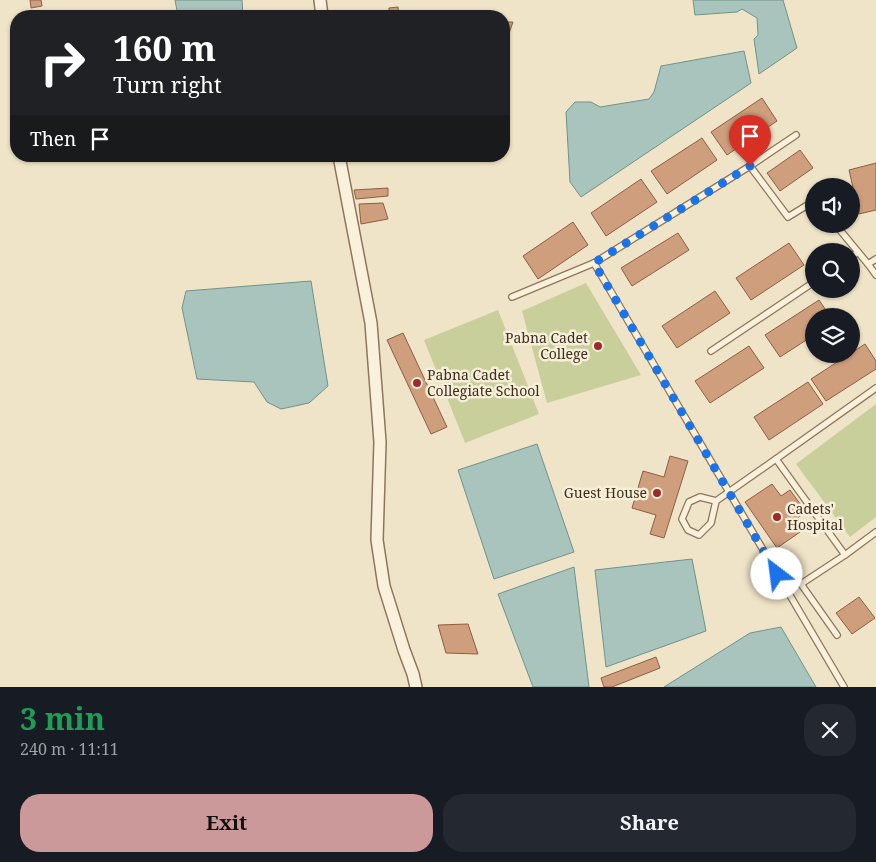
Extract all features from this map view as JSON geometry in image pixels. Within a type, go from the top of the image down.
[{"type":"street","points":[[340,162],[371,323],[380,442],[377,540],[384,586],[416,687]]},
{"type":"lane","points":[[512,297],[594,263],[750,166],[796,135]]},
{"type":"lane","points":[[750,166],[788,217],[805,206]]},
{"type":"lane","points":[[842,233],[851,243]]},
{"type":"lane","points":[[860,254],[876,275]]},
{"type":"lane","points":[[868,264],[876,259]]},
{"type":"lane","points":[[594,263],[844,687]]},
{"type":"lane","points":[[711,350],[805,288]]},
{"type":"lane","points":[[716,501],[700,497],[689,502],[682,519],[688,530],[700,536],[711,523],[716,501],[876,388]]},
{"type":"lane","points":[[776,459],[845,555]]},
{"type":"lane","points":[[837,635],[801,584],[876,532]]},
{"type":"green space","points":[[586,283],[641,375],[547,403],[522,311]]},
{"type":"green space","points":[[498,310],[539,414],[465,443],[424,340]]},
{"type":"green space","points":[[876,404],[876,517],[850,537],[796,464]]},
{"type":"water","points":[[175,0],[242,0],[243,10],[177,10]]},
{"type":"water","points":[[693,0],[783,0],[797,48],[759,74],[754,39],[758,35],[757,18],[742,9],[737,12],[695,15]]},
{"type":"water","points":[[744,51],[751,83],[581,197],[570,182],[566,112],[575,102],[591,102],[600,107],[649,99],[654,92],[661,66]]},
{"type":"water","points":[[311,281],[328,386],[309,403],[281,409],[267,402],[254,382],[197,379],[182,308],[186,291]]},
{"type":"water","points":[[537,444],[574,552],[494,579],[458,470]]},
{"type":"water","points":[[692,559],[706,631],[606,667],[595,570]]},
{"type":"water","points":[[574,567],[589,687],[533,687],[498,594]]},
{"type":"water","points":[[781,627],[816,687],[664,687],[750,633]]},
{"type":"building","points":[[30,0],[41,0],[42,6],[31,8]]},
{"type":"building","points":[[398,7],[398,10],[389,10],[389,8]]},
{"type":"building","points":[[762,98],[777,121],[727,155],[711,132]]},
{"type":"building","points":[[702,138],[717,160],[667,194],[651,171]]},
{"type":"building","points":[[800,150],[813,168],[780,191],[767,173]]},
{"type":"building","points":[[876,163],[876,210],[860,214],[860,178],[851,178],[849,170]]},
{"type":"building","points":[[641,179],[657,202],[606,236],[591,213]]},
{"type":"building","points":[[388,188],[388,196],[356,199],[354,190]]},
{"type":"building","points":[[383,203],[388,219],[361,224],[359,204]]},
{"type":"building","points":[[573,222],[588,245],[538,279],[523,256]]},
{"type":"building","points":[[678,233],[689,250],[632,286],[621,268]]},
{"type":"building","points":[[789,243],[804,265],[751,300],[736,278]]},
{"type":"building","points":[[715,291],[730,313],[677,348],[662,326]]},
{"type":"building","points":[[819,300],[824,308],[807,308]]},
{"type":"building","points":[[805,309],[805,341],[780,357],[765,335]]},
{"type":"building","name":"Pabna Cadet Collegiate School","points":[[403,333],[447,427],[431,434],[387,340]]},
{"type":"building","points":[[865,344],[876,361],[876,369],[826,401],[811,379],[836,363],[860,363],[860,347]]},
{"type":"building","points":[[749,346],[764,368],[710,403],[695,381]]},
{"type":"building","points":[[808,382],[823,404],[769,440],[754,417]]},
{"type":"building","name":"Guest House","points":[[670,456],[688,461],[664,538],[650,534],[656,515],[632,508],[643,471],[664,477]]},
{"type":"building","name":"Cadets' Hospital","points":[[772,484],[781,496],[790,490],[806,512],[793,521],[800,532],[777,548],[745,502]]},
{"type":"building","points":[[859,597],[875,618],[852,634],[836,613]]},
{"type":"building","points":[[468,624],[478,654],[446,653],[438,625]]},
{"type":"building","points":[[656,657],[660,668],[612,687],[604,687],[601,678]]},
{"type":"place","name":"Pabna Cadet College","points":[[598,346]]},
{"type":"place","name":"Pabna Cadet Collegiate School","points":[[417,383]]},
{"type":"place","name":"Guest House","points":[[657,493]]},
{"type":"place","name":"Cadets' Hospital","points":[[777,517]]},
{"type":"route","points":[[750,166],[594,263],[777,574]]}]
